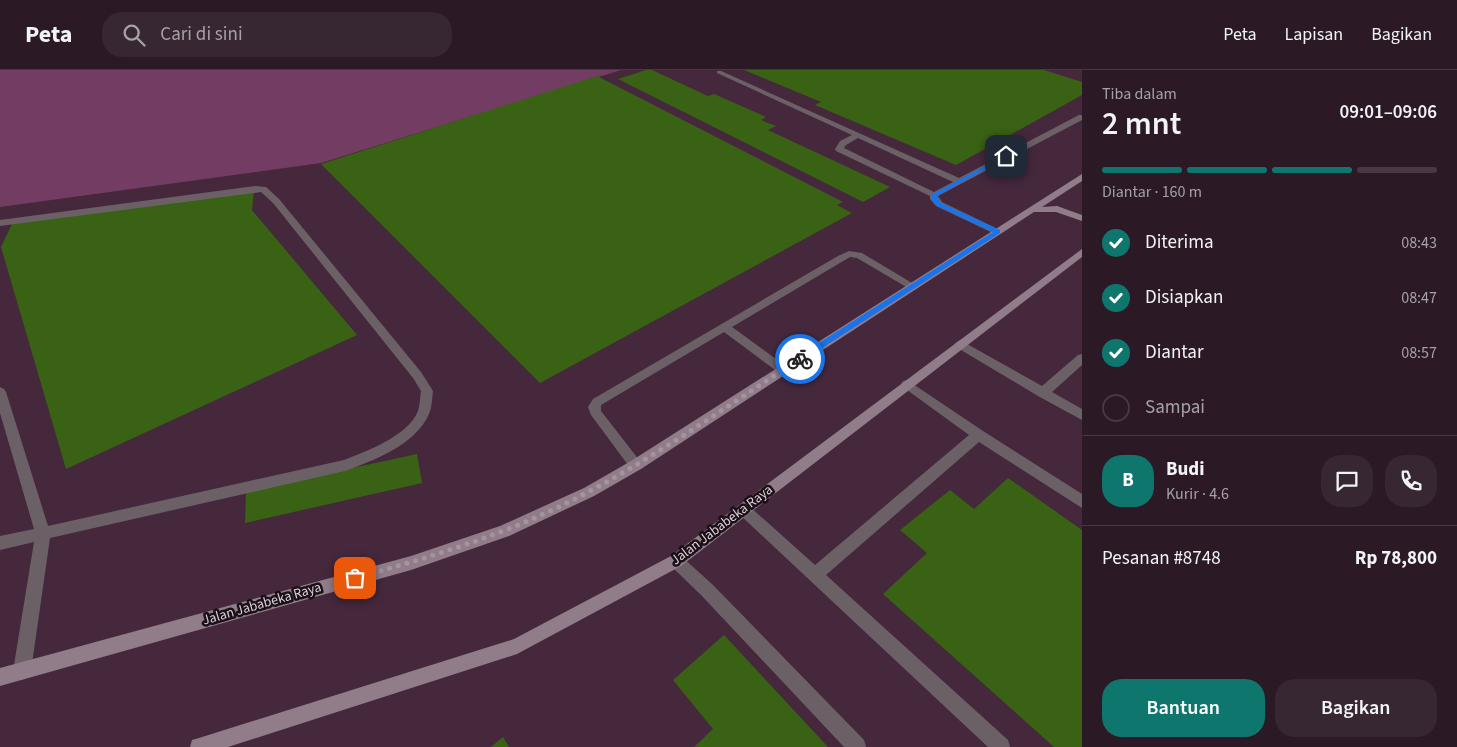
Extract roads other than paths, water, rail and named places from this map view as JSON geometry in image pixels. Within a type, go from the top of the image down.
[{"type":"main road","name":"Jalan Jababeka Raya","points":[[0,677],[411,563],[504,531],[589,492],[636,465],[1082,177]]},
{"type":"main road","points":[[1030,211],[1041,208],[1057,209],[1082,218]]},
{"type":"main road","name":"Jalan Jababeka Raya","points":[[202,747],[516,646],[676,561],[1082,252]]},
{"type":"lane","points":[[719,72],[958,181]]},
{"type":"lane","points":[[934,195],[1082,117]]},
{"type":"lane","points":[[858,135],[843,143],[839,149],[934,195],[934,199],[939,204],[998,232]]},
{"type":"lane","points":[[0,224],[263,189],[276,201],[417,375],[427,391],[424,413],[401,438],[380,452],[346,465],[0,543]]},
{"type":"lane","points":[[636,465],[594,407],[597,402],[849,254],[859,255],[912,286]]},
{"type":"lane","points":[[724,326],[783,370]]},
{"type":"lane","points":[[960,344],[1082,415]]},
{"type":"lane","points":[[1042,393],[1082,358]]},
{"type":"lane","points":[[907,384],[978,435],[1082,502]]},
{"type":"lane","points":[[0,392],[43,533],[22,671]]},
{"type":"lane","points":[[815,575],[978,435]]},
{"type":"lane","points":[[744,510],[1001,747]]},
{"type":"lane","points":[[676,561],[707,590],[857,747]]}]
